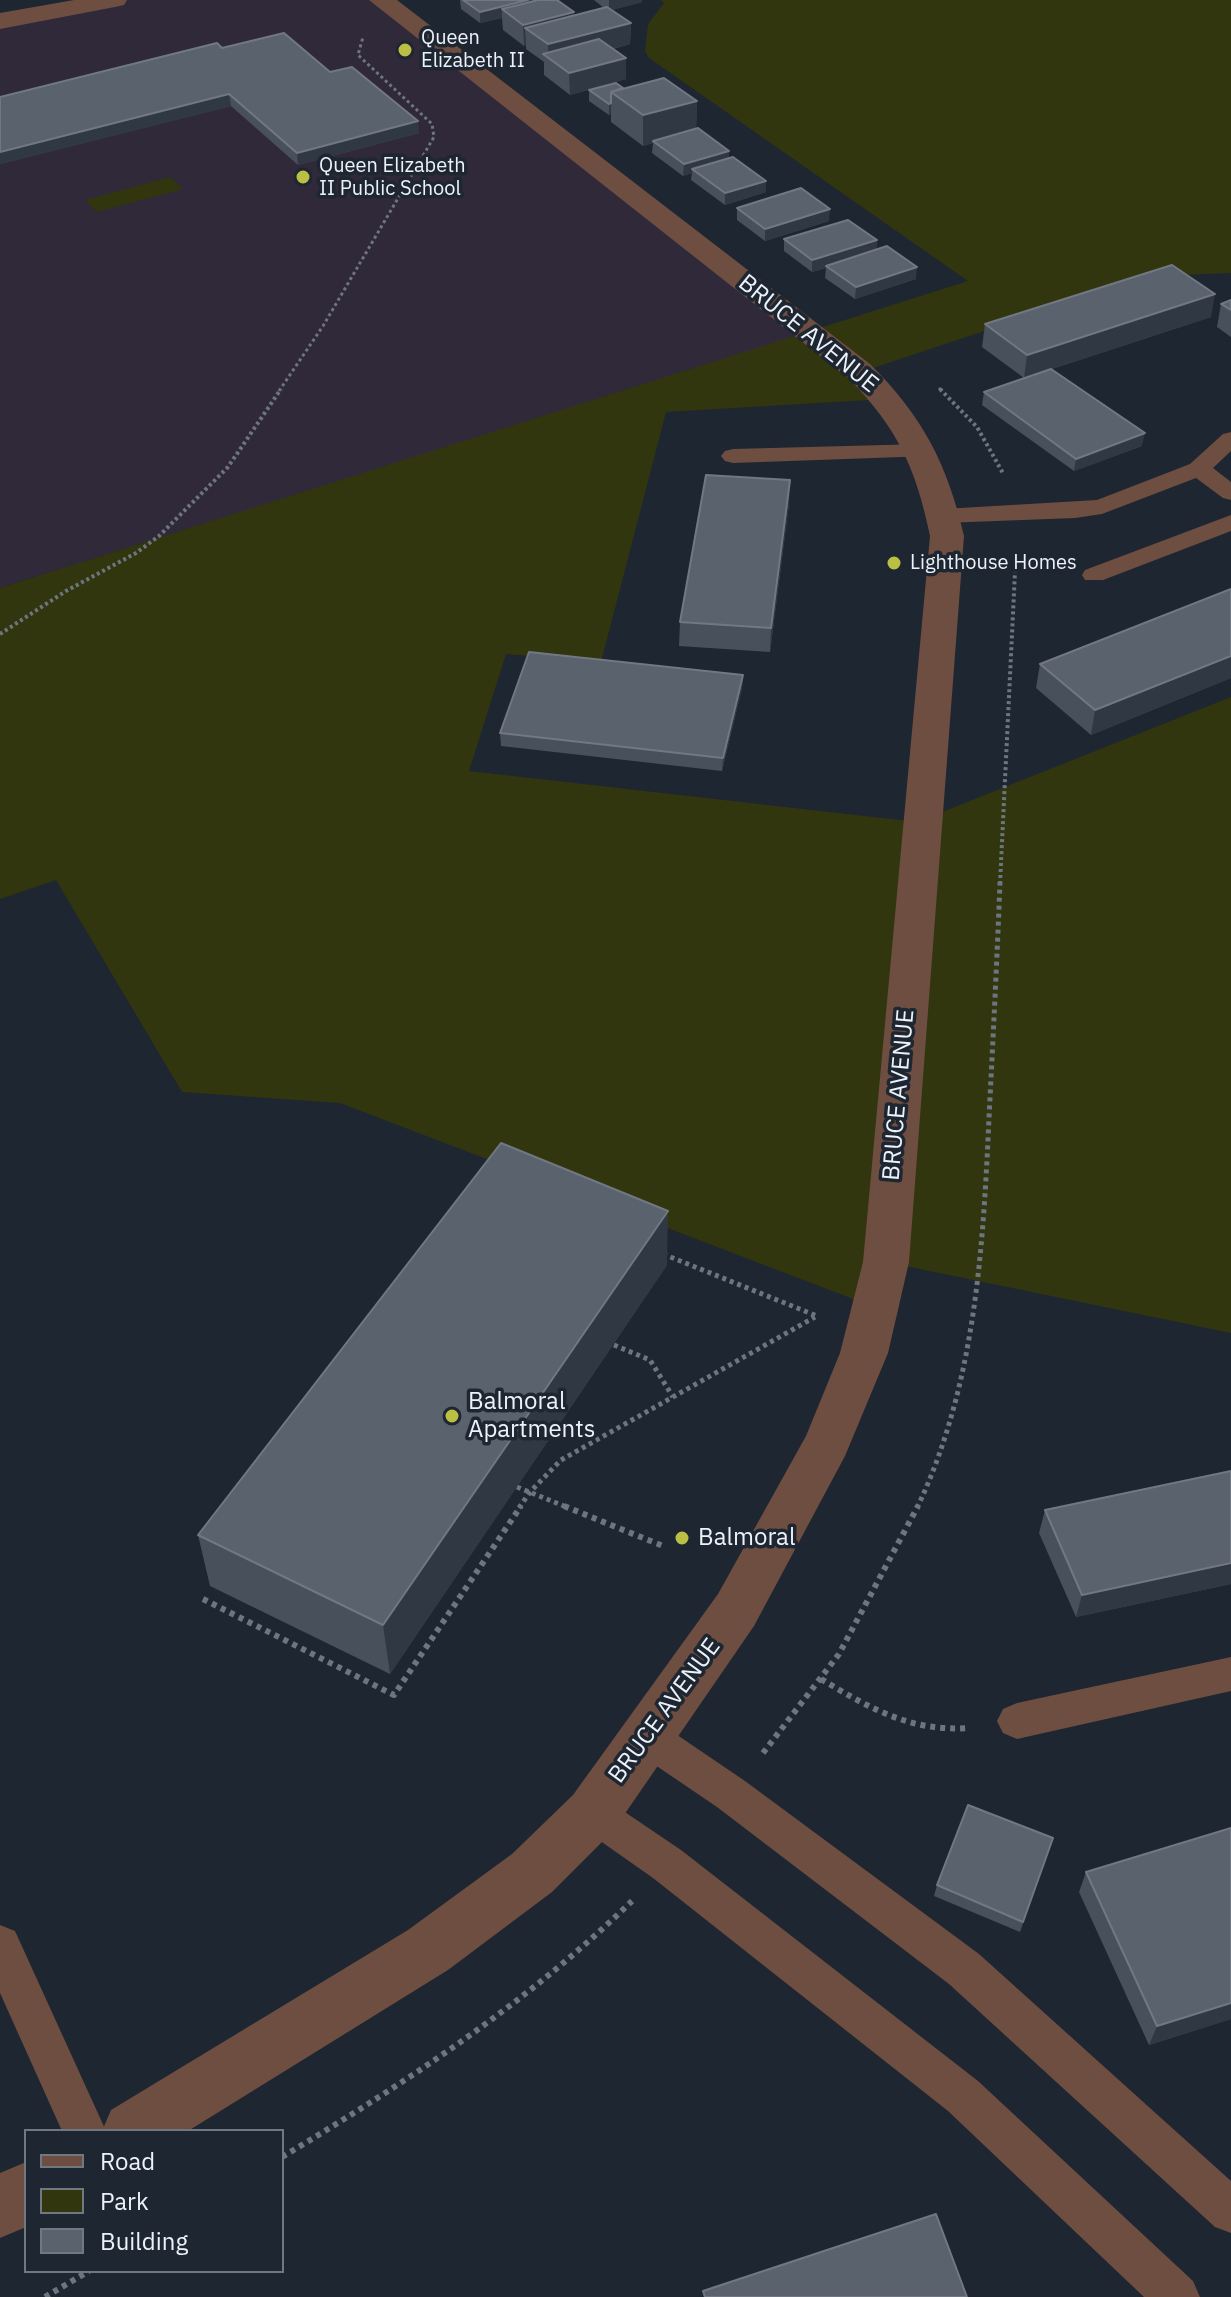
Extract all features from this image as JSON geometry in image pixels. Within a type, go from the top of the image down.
[{"type":"street","points":[[0,21],[115,0]]},
{"type":"street","name":"BRUCE AVENUE","points":[[135,2129],[428,1950],[532,1873],[593,1813],[744,1596],[828,1442],[868,1338],[886,1262],[947,536],[931,468],[889,399],[859,371],[372,16]]},
{"type":"street","points":[[0,2207],[24,2194]]},
{"type":"lane","points":[[943,516],[1075,511],[1102,507],[1198,469],[1231,439]]},
{"type":"lane","points":[[733,456],[922,451]]},
{"type":"lane","points":[[1198,469],[1231,493]]},
{"type":"lane","points":[[1094,575],[1231,522]]},
{"type":"lane","points":[[1017,1721],[1231,1674]]},
{"type":"lane","points":[[647,1737],[731,1794],[964,1969],[1231,2211]]},
{"type":"lane","points":[[593,1813],[667,1864],[963,2096],[1177,2297]]},
{"type":"lane","points":[[0,1945],[83,2129]]},
{"type":"path","points":[[0,634],[66,591],[136,553],[159,536],[228,467],[323,326],[434,137],[432,124],[358,55],[372,16]]},
{"type":"path","points":[[731,1794],[839,1654],[897,1550],[926,1489],[965,1367],[983,1249],[1016,513],[992,448],[975,421],[934,385]]},
{"type":"path","points":[[654,1251],[868,1338]]},
{"type":"path","points":[[203,1599],[394,1695],[530,1492],[561,1460],[816,1316]]},
{"type":"path","points":[[614,1345],[650,1360],[673,1397]]},
{"type":"path","points":[[517,1487],[663,1546]]},
{"type":"path","points":[[821,1679],[887,1718],[914,1725],[950,1730],[1017,1721]]},
{"type":"path","points":[[284,2156],[470,2037],[591,1942],[667,1864]]},
{"type":"path","points":[[45,2297],[86,2273]]},
{"type":"shaded area","name":"Queen Elizabeth II Public School","points":[[110,0],[378,0],[807,334],[0,588],[0,20]]},
{"type":"green space","points":[[661,0],[1231,0],[1231,273],[1149,276],[858,373],[885,399],[666,412],[601,662],[506,654],[469,771],[917,822],[1231,697],[1231,1333],[881,1261],[869,1305],[340,1103],[182,1092],[56,880],[0,899],[0,588],[968,281],[649,58],[645,51],[648,24],[664,3]]},
{"type":"green space","points":[[170,177],[183,189],[97,212],[85,200]]},
{"type":"building","points":[[463,0],[528,0],[480,12]]},
{"type":"building","points":[[538,0],[557,0],[574,12],[523,25],[502,9]]},
{"type":"building","points":[[607,7],[631,23],[548,44],[525,28]]},
{"type":"building","points":[[284,33],[330,72],[352,67],[418,121],[297,153],[229,94],[0,152],[0,97],[217,43],[222,48]]},
{"type":"building","points":[[599,39],[626,58],[569,73],[543,54]]},
{"type":"building","points":[[664,78],[697,101],[643,115],[611,92]]},
{"type":"building","points":[[616,83],[623,88],[611,92],[609,104],[589,90]]},
{"type":"building","points":[[698,128],[729,151],[684,164],[653,141]]},
{"type":"building","points":[[733,157],[766,181],[725,193],[692,169]]},
{"type":"building","points":[[801,188],[830,209],[765,229],[737,208]]},
{"type":"building","points":[[848,220],[877,240],[812,260],[784,239]]},
{"type":"building","points":[[887,246],[917,267],[856,287],[826,266]]},
{"type":"building","points":[[1172,265],[1215,294],[1027,355],[985,324]]},
{"type":"building","points":[[1231,300],[1231,310],[1221,304]]},
{"type":"building","points":[[1051,369],[1145,433],[1076,459],[984,392]]},
{"type":"building","points":[[706,475],[790,480],[771,628],[680,622]]},
{"type":"building","points":[[1231,589],[1231,656],[1095,710],[1040,664]]},
{"type":"building","points":[[529,652],[743,675],[723,758],[500,733]]},
{"type":"building","name":"Balmoral Apartments","points":[[501,1143],[668,1211],[383,1625],[198,1535]]},
{"type":"building","points":[[1231,1471],[1231,1563],[1082,1595],[1045,1510]]},
{"type":"building","points":[[968,1805],[1053,1838],[1023,1922],[937,1885]]},
{"type":"building","points":[[1231,1828],[1231,2003],[1157,2026],[1086,1872]]},
{"type":"building","points":[[936,2214],[967,2297],[705,2297],[703,2291]]},
{"type":"place","name":"Queen Elizabeth II","points":[[405,50]]},
{"type":"place","name":"Queen Elizabeth II Public School","points":[[303,177]]},
{"type":"place","name":"Lighthouse Homes","points":[[894,563]]},
{"type":"place","name":"Balmoral Apartments","points":[[452,1416]]},
{"type":"place","name":"Balmoral","points":[[682,1538]]}]
